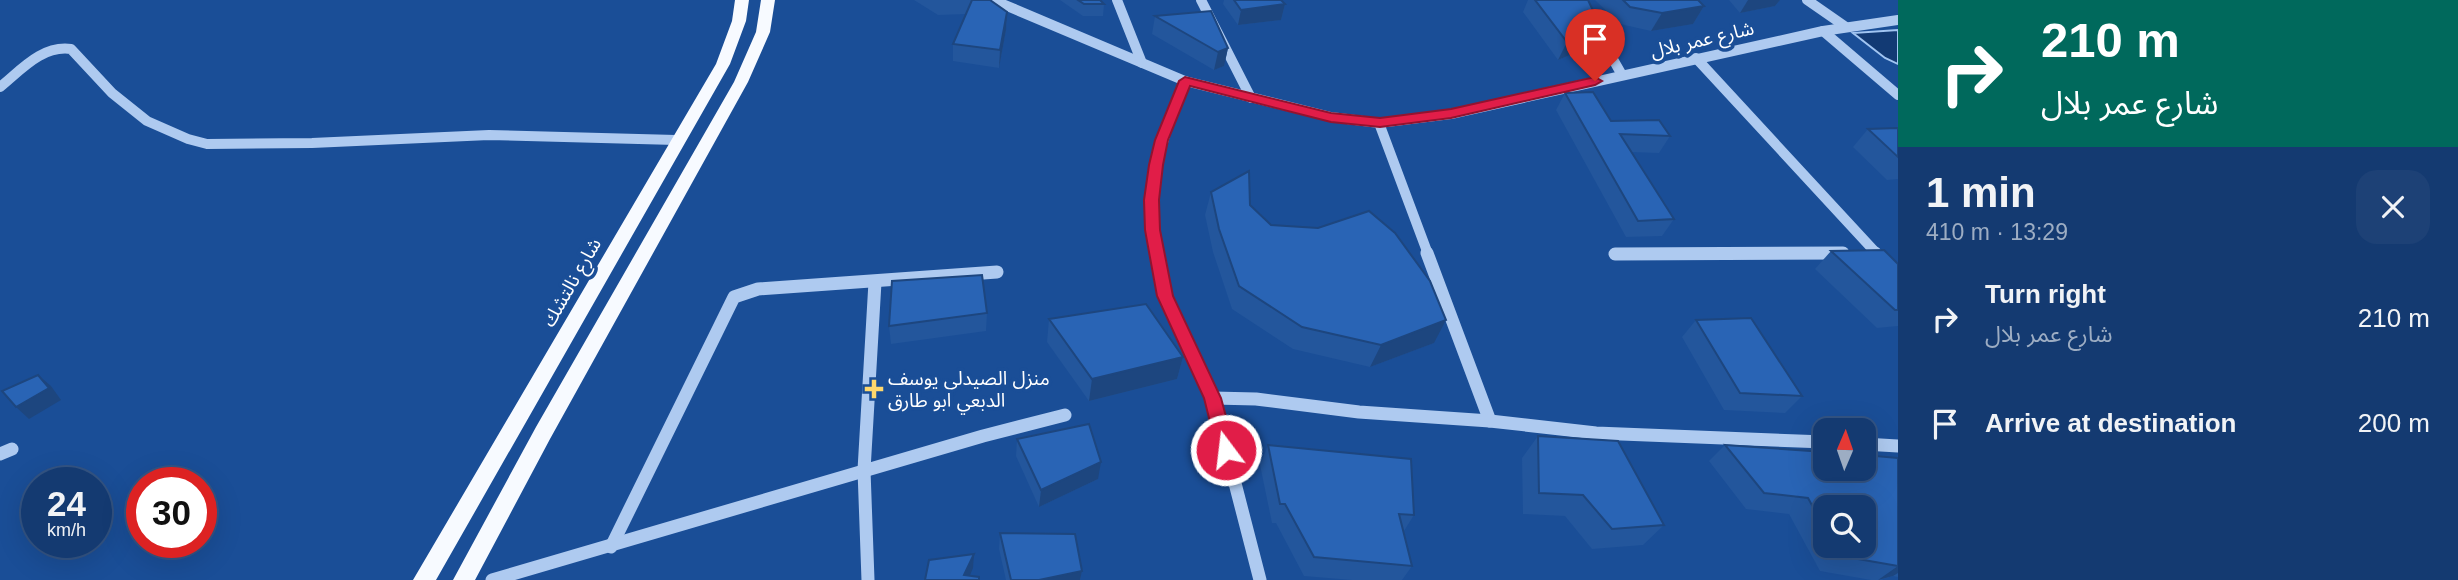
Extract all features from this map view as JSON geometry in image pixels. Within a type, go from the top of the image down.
[{"type":"main road","name":"شارع نالتشك","points":[[424,580],[676,140],[723,64],[739,21],[742,0]]},
{"type":"main road","points":[[464,580],[524,467],[741,82],[756,52],[769,4]]},
{"type":"street","name":"شارع عمر بلال","points":[[993,0],[1185,81],[1331,117],[1380,122],[1451,114],[1846,26],[1898,20]]},
{"type":"street","points":[[1117,0],[1142,63]]},
{"type":"street","points":[[1201,0],[1251,98]]},
{"type":"street","points":[[1579,0],[1622,75]]},
{"type":"street","points":[[1807,0],[1846,26]]},
{"type":"street","points":[[1824,31],[1898,95]]},
{"type":"street","points":[[0,87],[40,56],[65,47],[71,49],[112,93],[147,121],[188,139],[208,144],[312,144],[489,135],[676,140]]},
{"type":"street","points":[[1696,58],[1898,278]]},
{"type":"street","points":[[1185,81],[1161,140],[1151,200],[1152,230],[1165,296],[1213,398],[1261,580]]},
{"type":"street","points":[[1380,122],[1490,421]]},
{"type":"street","points":[[1615,254],[1875,253]]},
{"type":"street","points":[[611,547],[734,297],[758,289],[997,272]]},
{"type":"street","points":[[868,580],[864,470],[874,282]]},
{"type":"street","points":[[1213,398],[1490,421],[1595,433],[1813,442]]},
{"type":"street","points":[[492,580],[864,470],[1065,415]]},
{"type":"street","points":[[1876,445],[1898,446]]},
{"type":"water","points":[[1898,30],[1898,64],[1885,58],[1853,33]]},
{"type":"building","points":[[972,0],[990,0],[1007,12],[1000,50],[953,44]]},
{"type":"building","points":[[1078,0],[1100,0],[1104,4],[1084,4]]},
{"type":"building","points":[[1234,0],[1281,0],[1285,4],[1241,10]]},
{"type":"building","points":[[1535,0],[1588,0],[1598,21],[1589,33],[1567,42]]},
{"type":"building","points":[[1623,0],[1698,0],[1704,6],[1662,13],[1630,7]]},
{"type":"building","points":[[1211,11],[1228,48],[1218,52],[1155,16]]},
{"type":"building","points":[[1593,92],[1611,121],[1659,120],[1670,136],[1620,134],[1674,219],[1638,221],[1565,93]]},
{"type":"building","points":[[1898,128],[1898,157],[1868,129]]},
{"type":"building","points":[[1249,171],[1250,205],[1271,225],[1318,228],[1369,211],[1395,233],[1430,281],[1446,320],[1381,345],[1302,327],[1239,286],[1219,229],[1211,192]]},
{"type":"building","points":[[1884,250],[1898,264],[1898,310],[1831,251]]},
{"type":"building","points":[[982,275],[987,313],[889,326],[892,281]]},
{"type":"building","points":[[1146,304],[1183,357],[1092,379],[1049,319]]},
{"type":"building","points":[[1751,318],[1802,396],[1740,393],[1696,320]]},
{"type":"building","points":[[38,375],[49,388],[16,407],[2,391]]},
{"type":"building","points":[[1089,424],[1101,462],[1041,490],[1017,439]]},
{"type":"building","points":[[1538,436],[1618,441],[1664,525],[1612,529],[1583,495],[1539,493]]},
{"type":"building","points":[[1268,445],[1411,459],[1414,515],[1399,514],[1412,566],[1314,557],[1285,504],[1280,504]]},
{"type":"building","points":[[1725,445],[1813,451],[1813,481],[1876,481],[1876,456],[1898,458],[1898,566],[1852,558],[1876,558],[1876,495],[1813,495],[1813,507],[1808,498],[1764,493]]},
{"type":"building","points":[[1000,533],[1075,534],[1082,571],[1039,580],[1011,580]]},
{"type":"building","points":[[974,554],[964,575],[979,577],[979,580],[925,580],[929,560]]},
{"type":"place","name":"منزل الصيدلي يوسف الدبعي ابو طارق","points":[[874,389]]},
{"type":"route","points":[[1226,450],[1213,398],[1165,296],[1152,230],[1151,200],[1161,140],[1185,81],[1331,117],[1380,122],[1451,114],[1595,81]]}]
